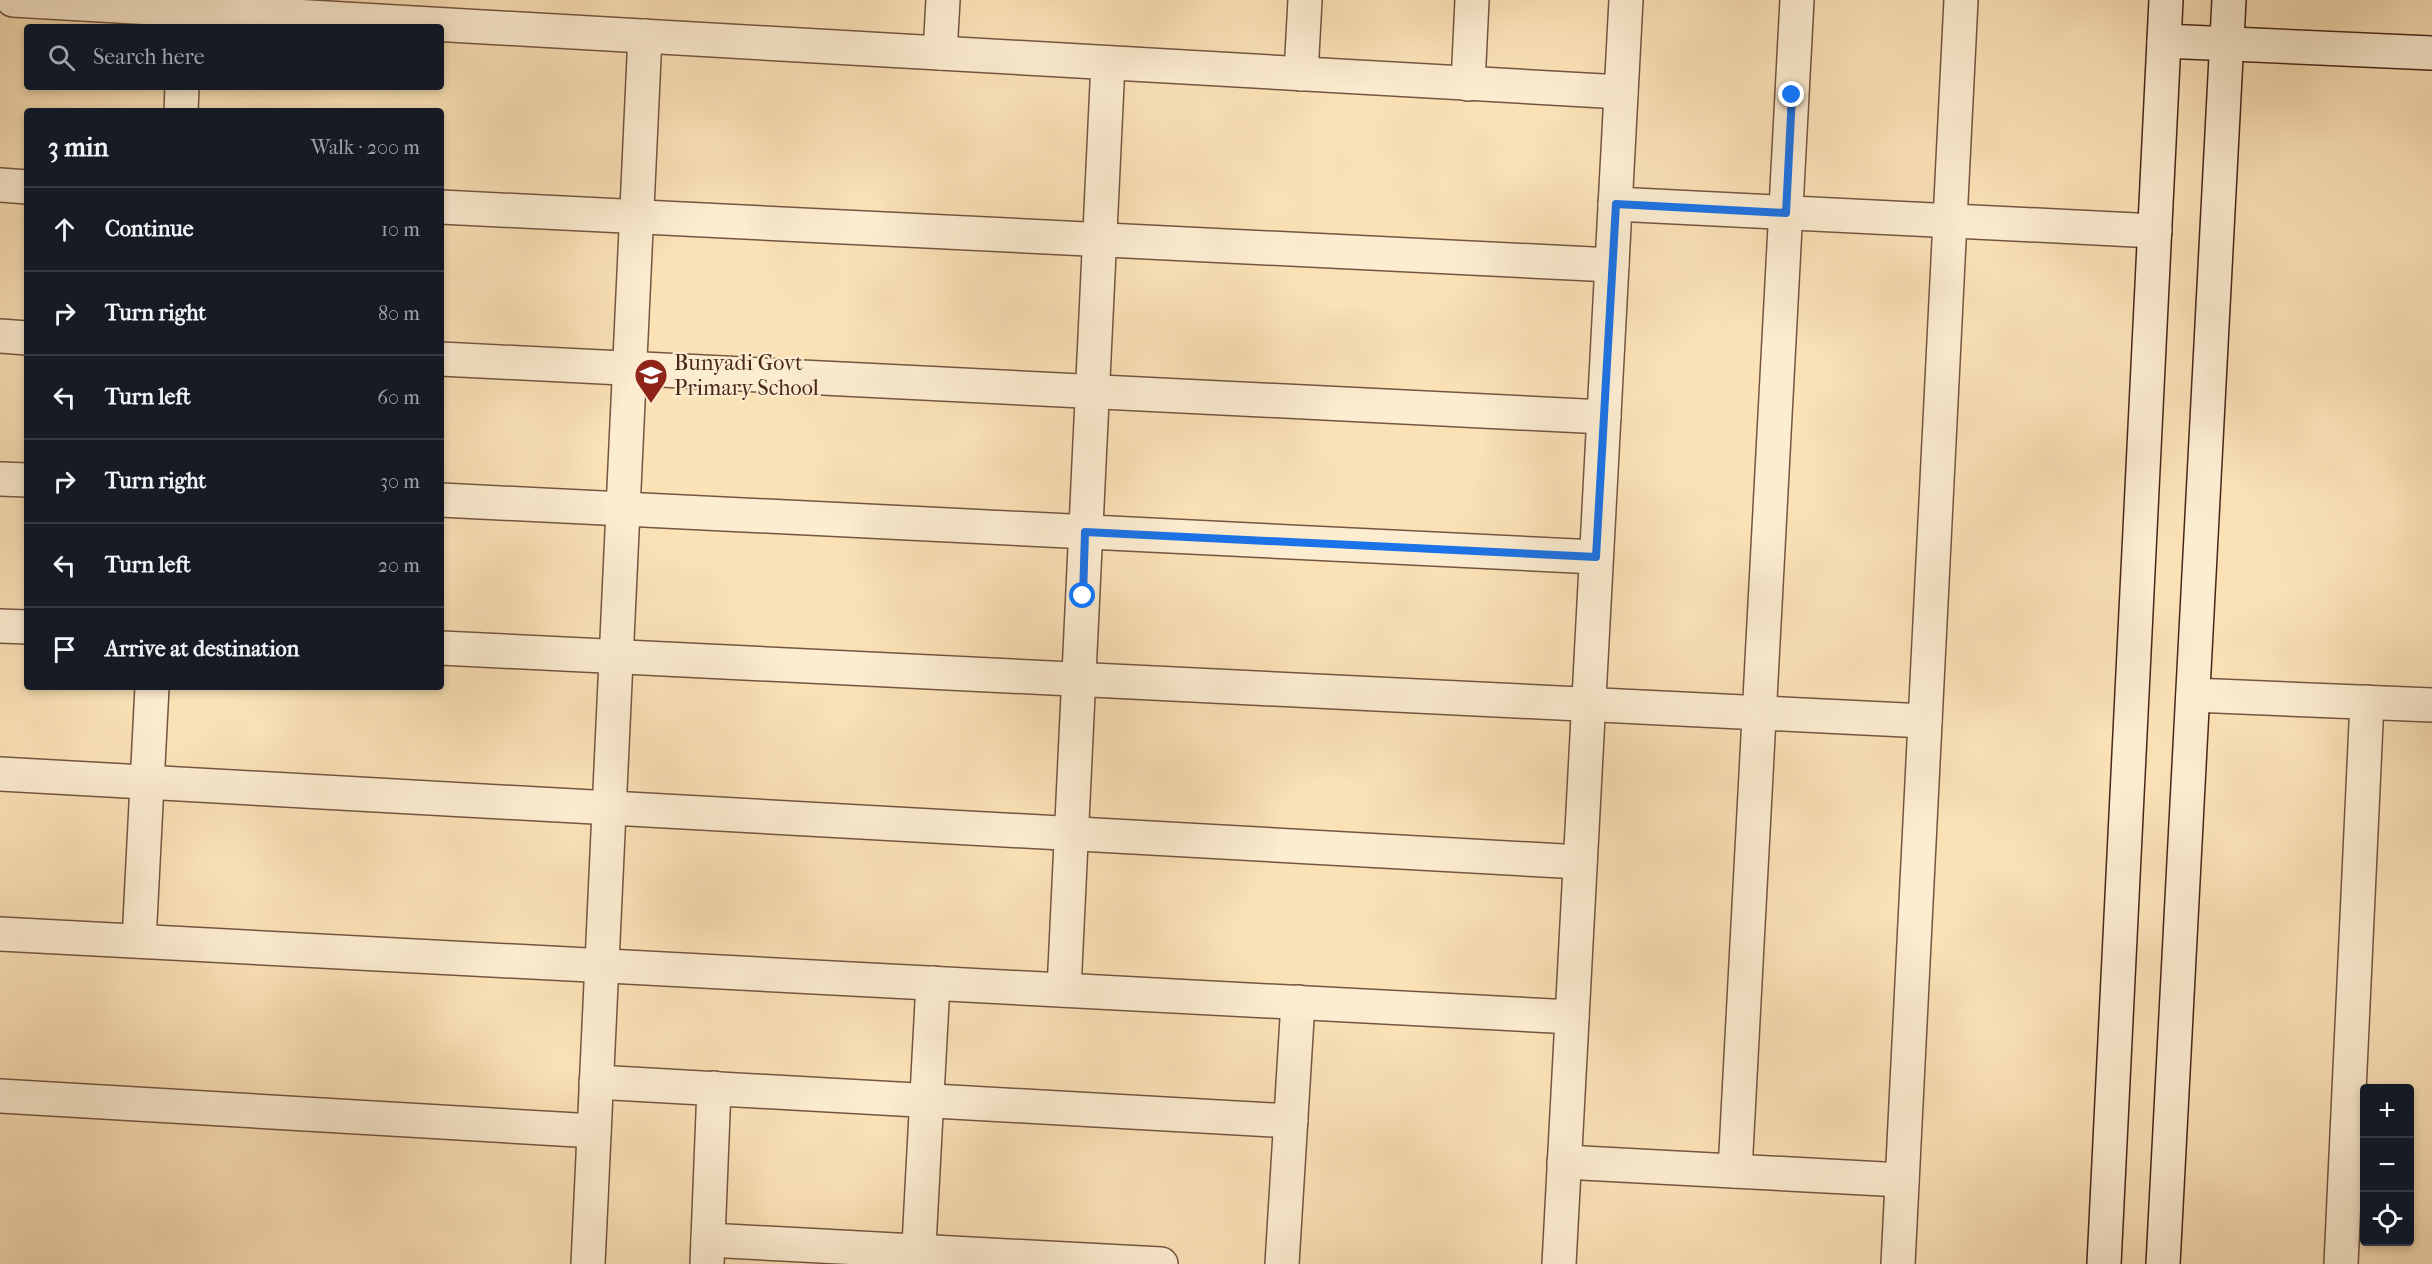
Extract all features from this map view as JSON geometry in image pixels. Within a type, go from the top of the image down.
[{"type":"street","points":[[940,53],[943,0]]},
{"type":"street","points":[[1301,74],[1305,0]]},
{"type":"street","points":[[1468,84],[1472,0]]},
{"type":"street","points":[[1559,1264],[1626,0]]},
{"type":"street","points":[[1735,1171],[1797,0]]},
{"type":"street","points":[[1898,1264],[1961,0]]},
{"type":"street","points":[[2104,1264],[2166,0]]},
{"type":"street","points":[[2163,1264],[2229,0]]},
{"type":"street","points":[[34,1],[185,18],[392,11],[645,36],[1621,92]]},
{"type":"street","points":[[588,1264],[645,36]]},
{"type":"street","points":[[2164,41],[2432,53]]},
{"type":"street","points":[[1064,990],[1108,63]]},
{"type":"street","points":[[181,108],[182,90]]},
{"type":"street","points":[[0,185],[24,186]]},
{"type":"street","points":[[1616,204],[2155,231]]},
{"type":"street","points":[[444,207],[1612,265]]},
{"type":"street","points":[[0,336],[24,338]]},
{"type":"street","points":[[444,358],[1604,417]]},
{"type":"street","points":[[0,479],[24,480]]},
{"type":"street","points":[[444,500],[1596,557]]},
{"type":"street","points":[[0,626],[24,627]]},
{"type":"street","points":[[444,648],[1925,721]]},
{"type":"street","points":[[139,941],[152,690]]},
{"type":"street","points":[[2193,695],[2432,705]]},
{"type":"street","points":[[2341,1264],[2367,702]]},
{"type":"street","points":[[0,774],[1581,862]]},
{"type":"street","points":[[0,934],[1572,1017]]},
{"type":"street","points":[[919,1258],[933,983]]},
{"type":"street","points":[[1282,1264],[1299,1002]]},
{"type":"street","points":[[596,1082],[1291,1120]]},
{"type":"street","points":[[714,1088],[708,1252],[1161,1264]]},
{"type":"street","points":[[0,1096],[594,1131]]},
{"type":"street","points":[[1564,1162],[1902,1180]]},
{"type":"place","name":"Bunyadi Govt Primary School","points":[[651,404]]},
{"type":"route","points":[[1083,596],[1085,532],[1596,557],[1616,204],[1786,213],[1792,95]]}]
